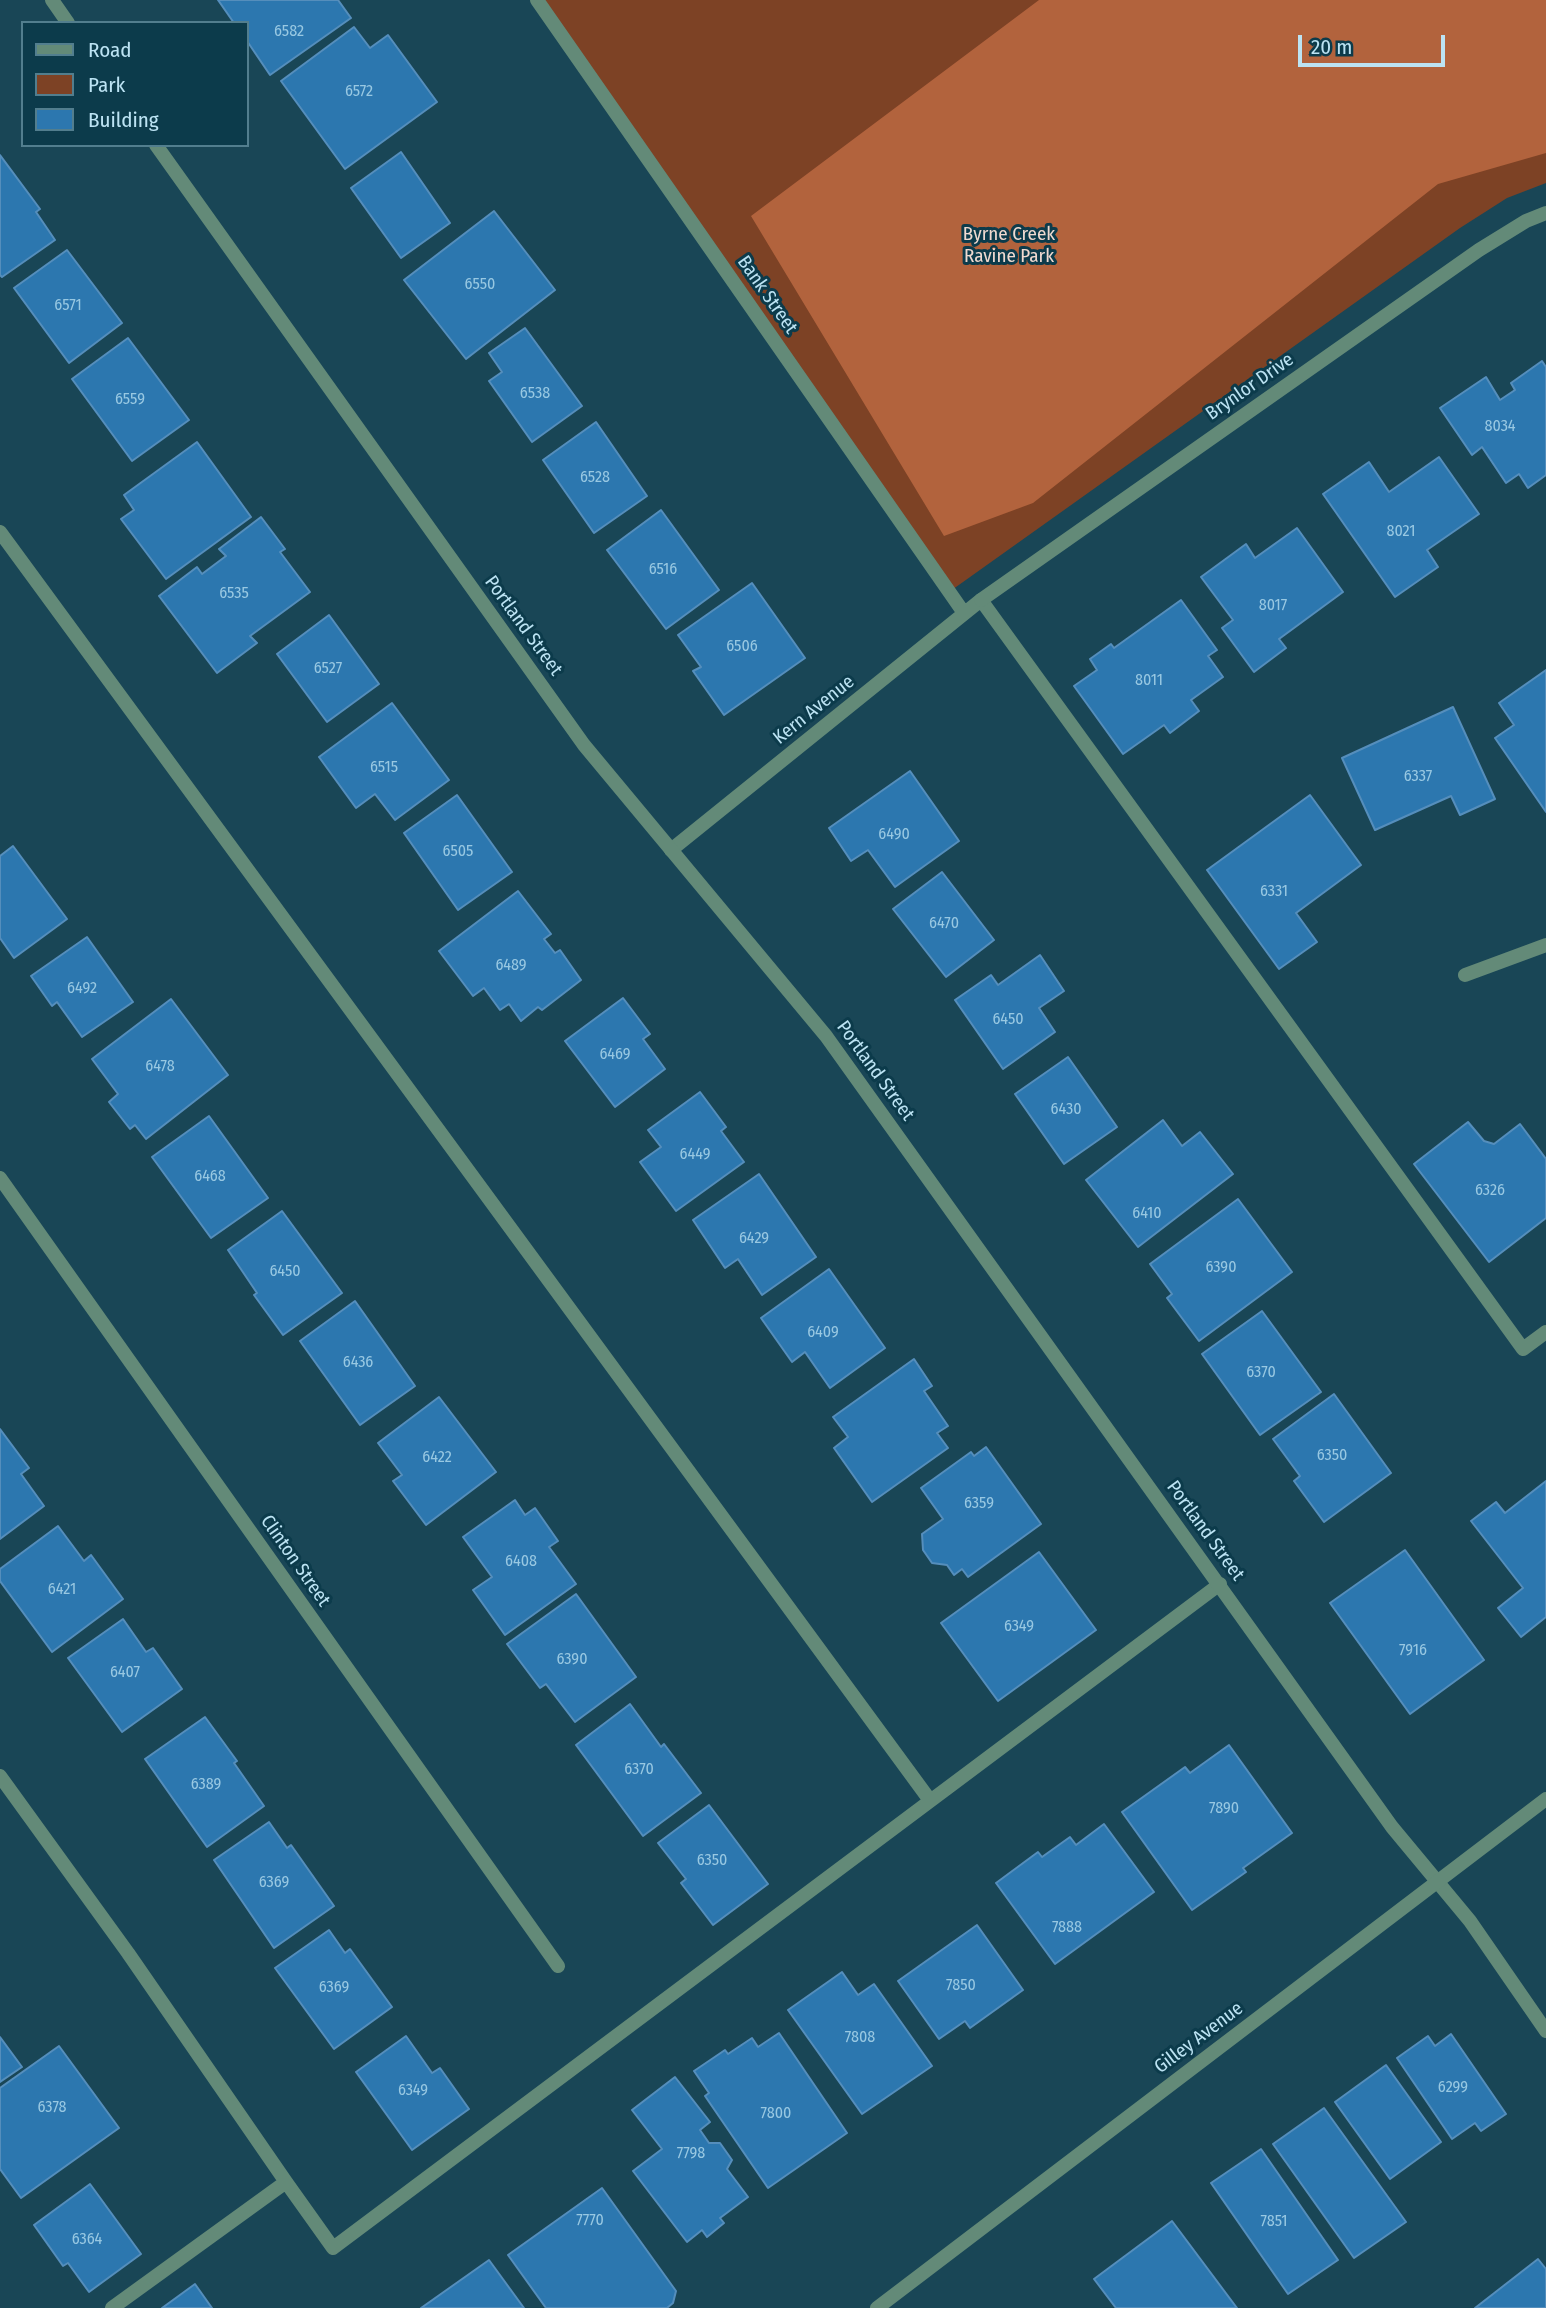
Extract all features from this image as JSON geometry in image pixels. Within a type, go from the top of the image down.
[{"type":"street","points":[[52,0],[67,21]]},
{"type":"street","name":"Bank Street","points":[[537,0],[964,613]]},
{"type":"street","name":"Portland Street","points":[[157,147],[584,745],[826,1036],[1392,1826],[1483,1939],[1546,2031]]},
{"type":"street","name":"Brynlor Drive","points":[[981,600],[1468,258],[1526,221],[1546,213]]},
{"type":"street","points":[[0,532],[929,1799]]},
{"type":"street","points":[[981,600],[1522,1349],[1546,1332]]},
{"type":"street","name":"Kern Avenue","points":[[671,850],[981,600]]},
{"type":"street","points":[[1465,975],[1546,945]]},
{"type":"street","name":"Clinton Street","points":[[0,1178],[558,1966]]},
{"type":"street","points":[[0,1776],[128,1953],[333,2248],[604,2047],[929,1799],[1220,1584]]},
{"type":"street","name":"Gilley Avenue","points":[[877,2308],[1546,1799]]},
{"type":"street","points":[[113,2308],[286,2182]]},
{"type":"green space","name":"Byrne Creek Ravine Park","points":[[537,0],[1546,0],[1546,183],[1507,198],[1460,228],[949,592]]},
{"type":"green space","name":"Byrne Creek Ravine Park","points":[[1039,0],[1546,0],[1546,153],[1438,184],[1033,503],[944,536],[751,216]]},
{"type":"building","points":[[218,0],[338,0],[351,18],[270,75],[248,42],[248,21],[233,21]]},
{"type":"building","points":[[354,27],[370,48],[388,35],[437,102],[345,169],[281,81]]},
{"type":"building","points":[[401,152],[450,223],[401,258],[351,188]]},
{"type":"building","points":[[0,155],[40,209],[36,212],[55,240],[2,277],[0,275]]},
{"type":"building","points":[[494,211],[555,290],[466,359],[404,280]]},
{"type":"building","points":[[67,250],[122,323],[69,363],[14,288]]},
{"type":"building","points":[[525,328],[582,406],[532,442],[489,381],[502,372],[489,353]]},
{"type":"building","points":[[128,338],[189,420],[132,461],[72,379]]},
{"type":"building","points":[[1542,361],[1546,367],[1546,475],[1528,488],[1519,474],[1506,483],[1482,447],[1472,455],[1440,408],[1486,377],[1500,400],[1515,390],[1511,383]]},
{"type":"building","points":[[596,422],[647,496],[594,533],[543,460]]},
{"type":"building","points":[[197,442],[251,517],[166,579],[121,519],[134,510],[124,495]]},
{"type":"building","points":[[1439,457],[1479,514],[1427,550],[1438,567],[1395,597],[1323,494],[1369,462],[1389,492]]},
{"type":"building","points":[[661,510],[719,590],[666,629],[607,550]]},
{"type":"building","points":[[261,517],[285,549],[280,552],[310,592],[250,636],[257,643],[217,673],[159,596],[197,567],[202,574],[226,556],[219,549]]},
{"type":"building","points":[[1297,528],[1343,592],[1279,639],[1286,648],[1254,672],[1222,628],[1233,620],[1201,577],[1246,544],[1255,558]]},
{"type":"building","points":[[752,583],[805,658],[724,715],[693,671],[701,667],[678,635]]},
{"type":"building","points":[[1181,600],[1217,650],[1208,656],[1223,677],[1191,700],[1199,711],[1170,733],[1164,725],[1123,754],[1074,686],[1097,670],[1090,659],[1111,644],[1114,648]]},
{"type":"building","points":[[329,615],[379,684],[327,722],[277,654]]},
{"type":"building","points":[[1546,670],[1546,812],[1495,738],[1514,725],[1499,703]]},
{"type":"building","points":[[392,703],[449,780],[395,820],[375,794],[356,808],[319,757]]},
{"type":"building","points":[[1453,707],[1495,799],[1460,815],[1451,796],[1375,830],[1342,758]]},
{"type":"building","points":[[910,771],[959,841],[895,887],[868,850],[851,861],[829,828]]},
{"type":"building","points":[[457,795],[512,872],[458,910],[404,833]]},
{"type":"building","points":[[1310,795],[1361,865],[1296,913],[1317,942],[1279,969],[1207,870]]},
{"type":"building","points":[[13,846],[67,919],[14,958],[0,938],[0,856]]},
{"type":"building","points":[[942,872],[994,940],[946,977],[893,909]]},
{"type":"building","points":[[518,891],[551,934],[544,939],[555,953],[560,950],[581,980],[542,1010],[538,1007],[521,1021],[509,1004],[500,1010],[484,988],[473,996],[439,951]]},
{"type":"building","points":[[87,937],[133,1002],[82,1037],[57,1002],[52,1006],[31,976]]},
{"type":"building","points":[[1040,955],[1064,991],[1039,1008],[1055,1032],[1003,1069],[955,1000],[991,975],[998,985]]},
{"type":"building","points":[[623,998],[650,1034],[643,1039],[665,1069],[615,1107],[565,1041]]},
{"type":"building","points":[[171,999],[228,1075],[146,1139],[135,1125],[130,1129],[109,1102],[118,1094],[92,1059]]},
{"type":"building","points":[[1068,1057],[1117,1127],[1064,1164],[1015,1094]]},
{"type":"building","points":[[700,1092],[726,1127],[721,1131],[744,1162],[676,1211],[640,1162],[661,1147],[648,1130]]},
{"type":"building","points":[[209,1116],[268,1198],[211,1238],[152,1157]]},
{"type":"building","points":[[1163,1120],[1182,1146],[1200,1132],[1233,1174],[1138,1247],[1086,1180]]},
{"type":"building","points":[[1468,1122],[1484,1141],[1494,1144],[1520,1124],[1546,1159],[1546,1218],[1489,1262],[1414,1164]]},
{"type":"building","points":[[759,1174],[816,1257],[762,1295],[738,1259],[725,1268],[693,1220]]},
{"type":"building","points":[[1238,1199],[1292,1272],[1199,1341],[1167,1298],[1172,1294],[1150,1264]]},
{"type":"building","points":[[282,1211],[342,1293],[283,1335],[254,1295],[257,1293],[228,1250]]},
{"type":"building","points":[[829,1269],[885,1348],[830,1388],[805,1352],[792,1362],[761,1318]]},
{"type":"building","points":[[355,1301],[415,1386],[360,1425],[300,1341]]},
{"type":"building","points":[[1262,1311],[1321,1392],[1260,1435],[1202,1354]]},
{"type":"building","points":[[914,1359],[932,1386],[924,1391],[948,1426],[937,1433],[948,1448],[872,1502],[834,1448],[848,1437],[833,1417]]},
{"type":"building","points":[[1334,1394],[1391,1473],[1324,1522],[1294,1481],[1300,1476],[1273,1439]]},
{"type":"building","points":[[439,1397],[496,1472],[426,1525],[393,1481],[402,1475],[378,1443]]},
{"type":"building","points":[[0,1429],[29,1468],[21,1474],[44,1506],[0,1539]]},
{"type":"building","points":[[986,1447],[1041,1524],[968,1577],[962,1569],[954,1575],[947,1565],[932,1563],[923,1550],[922,1534],[943,1519],[921,1488],[971,1452],[974,1456]]},
{"type":"building","points":[[1546,1481],[1546,1617],[1521,1637],[1498,1608],[1523,1588],[1471,1521],[1496,1502],[1505,1513]]},
{"type":"building","points":[[515,1500],[525,1515],[535,1508],[558,1541],[549,1547],[576,1584],[505,1635],[473,1590],[492,1577],[463,1537]]},
{"type":"building","points":[[58,1526],[84,1561],[91,1555],[123,1599],[52,1652],[0,1581],[0,1569]]},
{"type":"building","points":[[1405,1550],[1484,1660],[1410,1714],[1330,1603]]},
{"type":"building","points":[[1039,1552],[1096,1630],[998,1701],[941,1623]]},
{"type":"building","points":[[576,1594],[636,1677],[575,1722],[546,1684],[540,1688],[507,1644]]},
{"type":"building","points":[[123,1619],[146,1652],[153,1648],[182,1689],[122,1732],[68,1658]]},
{"type":"building","points":[[630,1704],[661,1747],[664,1744],[701,1793],[643,1836],[576,1745]]},
{"type":"building","points":[[205,1717],[237,1761],[234,1763],[264,1806],[207,1847],[145,1759]]},
{"type":"building","points":[[1229,1745],[1292,1833],[1243,1868],[1246,1872],[1192,1910],[1122,1812],[1185,1767],[1190,1773]]},
{"type":"building","points":[[709,1805],[768,1884],[713,1925],[681,1883],[686,1879],[658,1843]]},
{"type":"building","points":[[269,1822],[287,1848],[291,1845],[334,1906],[274,1948],[214,1860]]},
{"type":"building","points":[[1104,1824],[1154,1892],[1055,1964],[996,1883],[1038,1852],[1042,1857],[1070,1837],[1076,1845]]},
{"type":"building","points":[[977,1925],[1023,1990],[970,2028],[965,2021],[939,2039],[898,1981]]},
{"type":"building","points":[[329,1930],[345,1953],[350,1949],[392,2007],[334,2049],[275,1968]]},
{"type":"building","points":[[842,1972],[858,1995],[874,1984],[932,2066],[862,2114],[788,2010]]},
{"type":"building","points":[[779,2033],[847,2133],[768,2188],[705,2096],[709,2093],[694,2071],[725,2050],[728,2054],[752,2038],[758,2047]]},
{"type":"building","points":[[1451,2034],[1506,2114],[1481,2131],[1475,2123],[1452,2139],[1397,2058],[1428,2036],[1435,2046]]},
{"type":"building","points":[[406,2036],[432,2073],[440,2068],[469,2109],[412,2150],[356,2072]]},
{"type":"building","points":[[0,2037],[22,2067],[0,2082]]},
{"type":"building","points":[[59,2046],[119,2128],[21,2198],[0,2169],[0,2088]]},
{"type":"building","points":[[1386,2065],[1441,2142],[1390,2179],[1335,2102]]},
{"type":"building","points":[[675,2077],[710,2122],[700,2130],[709,2143],[720,2143],[732,2160],[727,2169],[748,2197],[720,2218],[724,2223],[707,2237],[702,2230],[687,2242],[633,2171],[662,2149],[632,2110]]},
{"type":"building","points":[[1324,2108],[1406,2222],[1354,2258],[1273,2144]]},
{"type":"building","points":[[1261,2149],[1338,2260],[1288,2294],[1211,2183]]},
{"type":"building","points":[[90,2184],[141,2254],[89,2292],[68,2263],[63,2266],[34,2225]]},
{"type":"building","points":[[602,2188],[676,2291],[673,2303],[667,2308],[546,2308],[508,2255]]},
{"type":"building","points":[[1172,2221],[1237,2308],[1116,2308],[1094,2279]]},
{"type":"building","points":[[1538,2259],[1546,2269],[1546,2308],[1475,2308]]},
{"type":"building","points":[[489,2260],[524,2308],[421,2308]]},
{"type":"building","points":[[195,2284],[212,2308],[162,2308]]}]
